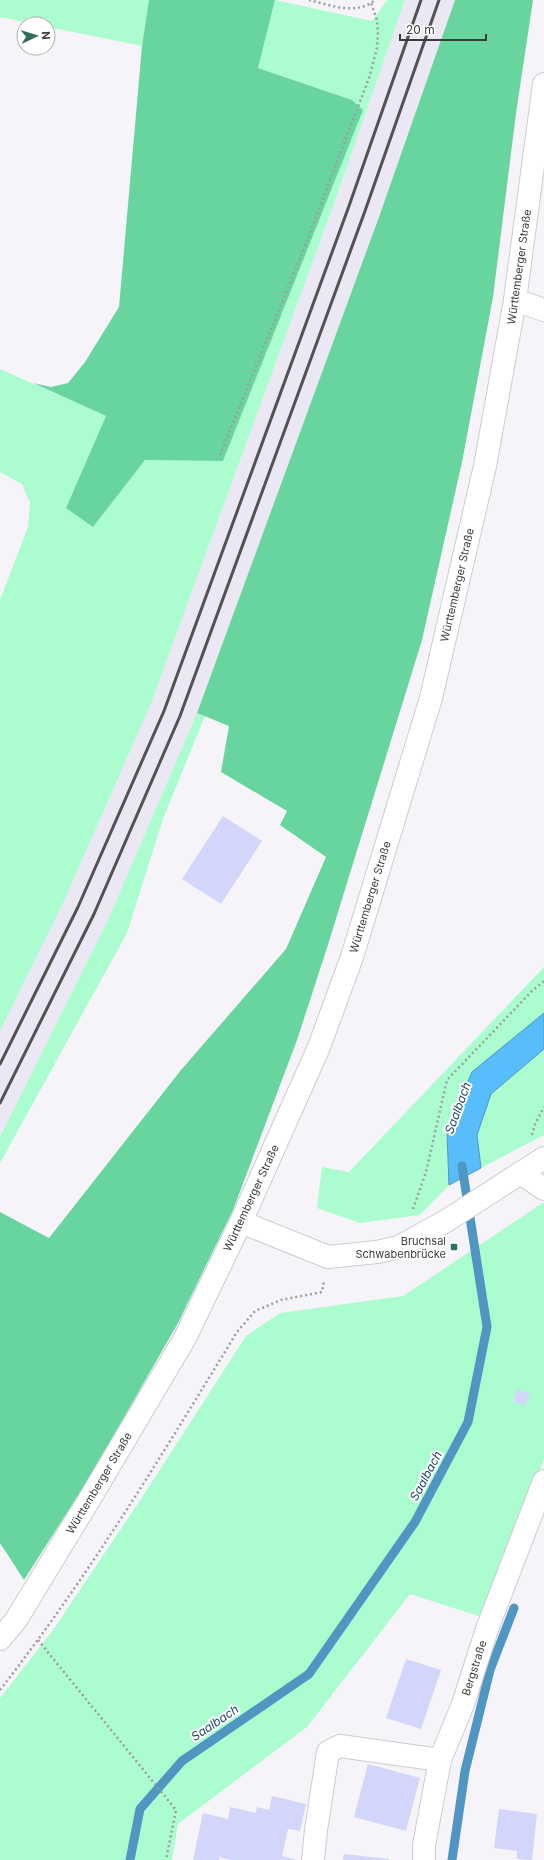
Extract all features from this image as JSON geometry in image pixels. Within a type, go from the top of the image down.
[{"type":"main road","name":"Württemberger Straße","points":[[0,1639],[16,1620],[185,1338],[241,1222],[319,1047],[352,957],[432,698],[485,466],[515,300],[544,84]]},
{"type":"main road","points":[[515,300],[544,310]]},
{"type":"main road","points":[[241,1222],[328,1257],[377,1252],[399,1247],[446,1221],[522,1174],[544,1158]]},
{"type":"main road","points":[[522,1174],[544,1189]]},
{"type":"main road","name":"Bergstraße","points":[[424,1860],[424,1845],[440,1760],[462,1704],[487,1629],[544,1481]]},
{"type":"main road","points":[[313,1860],[328,1752],[340,1746],[440,1760]]},
{"type":"path","points":[[309,0],[348,8],[358,8],[375,0]]},
{"type":"path","points":[[220,455],[306,246],[369,78],[377,48],[378,34],[377,20],[371,3]]},
{"type":"path","points":[[413,1209],[426,1172],[447,1080],[544,981]]},
{"type":"path","points":[[0,1690],[39,1640],[139,1494],[237,1332],[255,1311],[281,1300],[322,1292],[328,1257]]},
{"type":"path","points":[[16,1620],[39,1640],[147,1772],[176,1810],[166,1860]]},
{"type":"shaded area","points":[[405,0],[455,0],[379,217],[194,722],[108,920],[0,1137],[0,1031],[64,901],[150,706],[335,201]]},
{"type":"green space","points":[[0,0],[149,0],[142,46],[56,29],[56,16],[16,16],[16,20],[0,17]]},
{"type":"green space","points":[[149,0],[275,0],[258,68],[352,100],[363,110],[223,461],[145,460],[93,527],[66,508],[106,416],[33,383],[51,387],[68,383],[85,362],[119,307],[142,46]]},
{"type":"green space","points":[[275,0],[372,21],[387,0],[405,0],[335,201],[150,706],[64,901],[0,1031],[0,600],[28,527],[30,503],[22,484],[0,472],[0,369],[106,416],[66,508],[93,527],[145,460],[223,461],[362,110],[352,100],[258,68]]},
{"type":"green space","points":[[455,0],[533,0],[516,113],[493,297],[462,462],[422,640],[297,1040],[233,1210],[178,1323],[91,1475],[24,1580],[0,1543],[0,1212],[49,1238],[181,1070],[286,949],[326,857],[280,825],[287,811],[221,772],[229,726],[197,713],[379,217]]},
{"type":"green space","points":[[197,713],[205,716],[163,819],[127,933],[0,1163],[0,1137],[108,920]]},
{"type":"green space","points":[[544,967],[544,1013],[472,1072],[447,1133],[449,1185],[420,1215],[360,1223],[317,1208],[322,1167],[349,1172]]},
{"type":"green space","points":[[544,1049],[544,1135],[481,1168],[477,1135],[491,1094]]},
{"type":"green space","points":[[544,1202],[544,1459],[482,1617],[410,1594],[307,1727],[178,1824],[172,1860],[0,1860],[0,1698],[51,1633],[139,1502],[246,1336],[280,1313],[403,1296]]},
{"type":"water","points":[[544,1013],[544,1049],[491,1094],[477,1135],[481,1168],[449,1185],[447,1133],[472,1072]]},
{"type":"building","points":[[223,816],[262,841],[221,904],[182,879]]},
{"type":"building","points":[[518,1389],[530,1394],[525,1406],[513,1401]]},
{"type":"building","points":[[406,1659],[441,1670],[421,1729],[386,1718]]},
{"type":"building","points":[[368,1764],[420,1778],[406,1831],[354,1817]]},
{"type":"building","points":[[272,1796],[306,1804],[300,1831],[288,1829],[282,1856],[297,1860],[231,1860],[219,1857],[219,1860],[193,1860],[203,1813],[228,1819],[230,1807],[256,1813],[257,1807],[269,1810]]},
{"type":"building","points":[[499,1809],[537,1814],[532,1860],[517,1859],[517,1851],[494,1848]]},
{"type":"building","points":[[344,1854],[389,1859],[389,1860],[343,1860]]},
{"type":"waterway","name":"Saalbach","points":[[130,1860],[140,1809],[182,1761],[309,1674],[415,1522],[468,1422],[487,1327],[462,1166]]},
{"type":"waterway","points":[[452,1860],[465,1771],[490,1670],[514,1608]]},
{"type":"railway","points":[[0,1064],[78,907],[164,711],[349,206],[421,0]]},
{"type":"railway","points":[[0,1103],[94,914],[180,716],[365,211],[439,0]]},
{"type":"place","name":"Bruchsal Schwabenbrücke","points":[[454,1247]]}]
